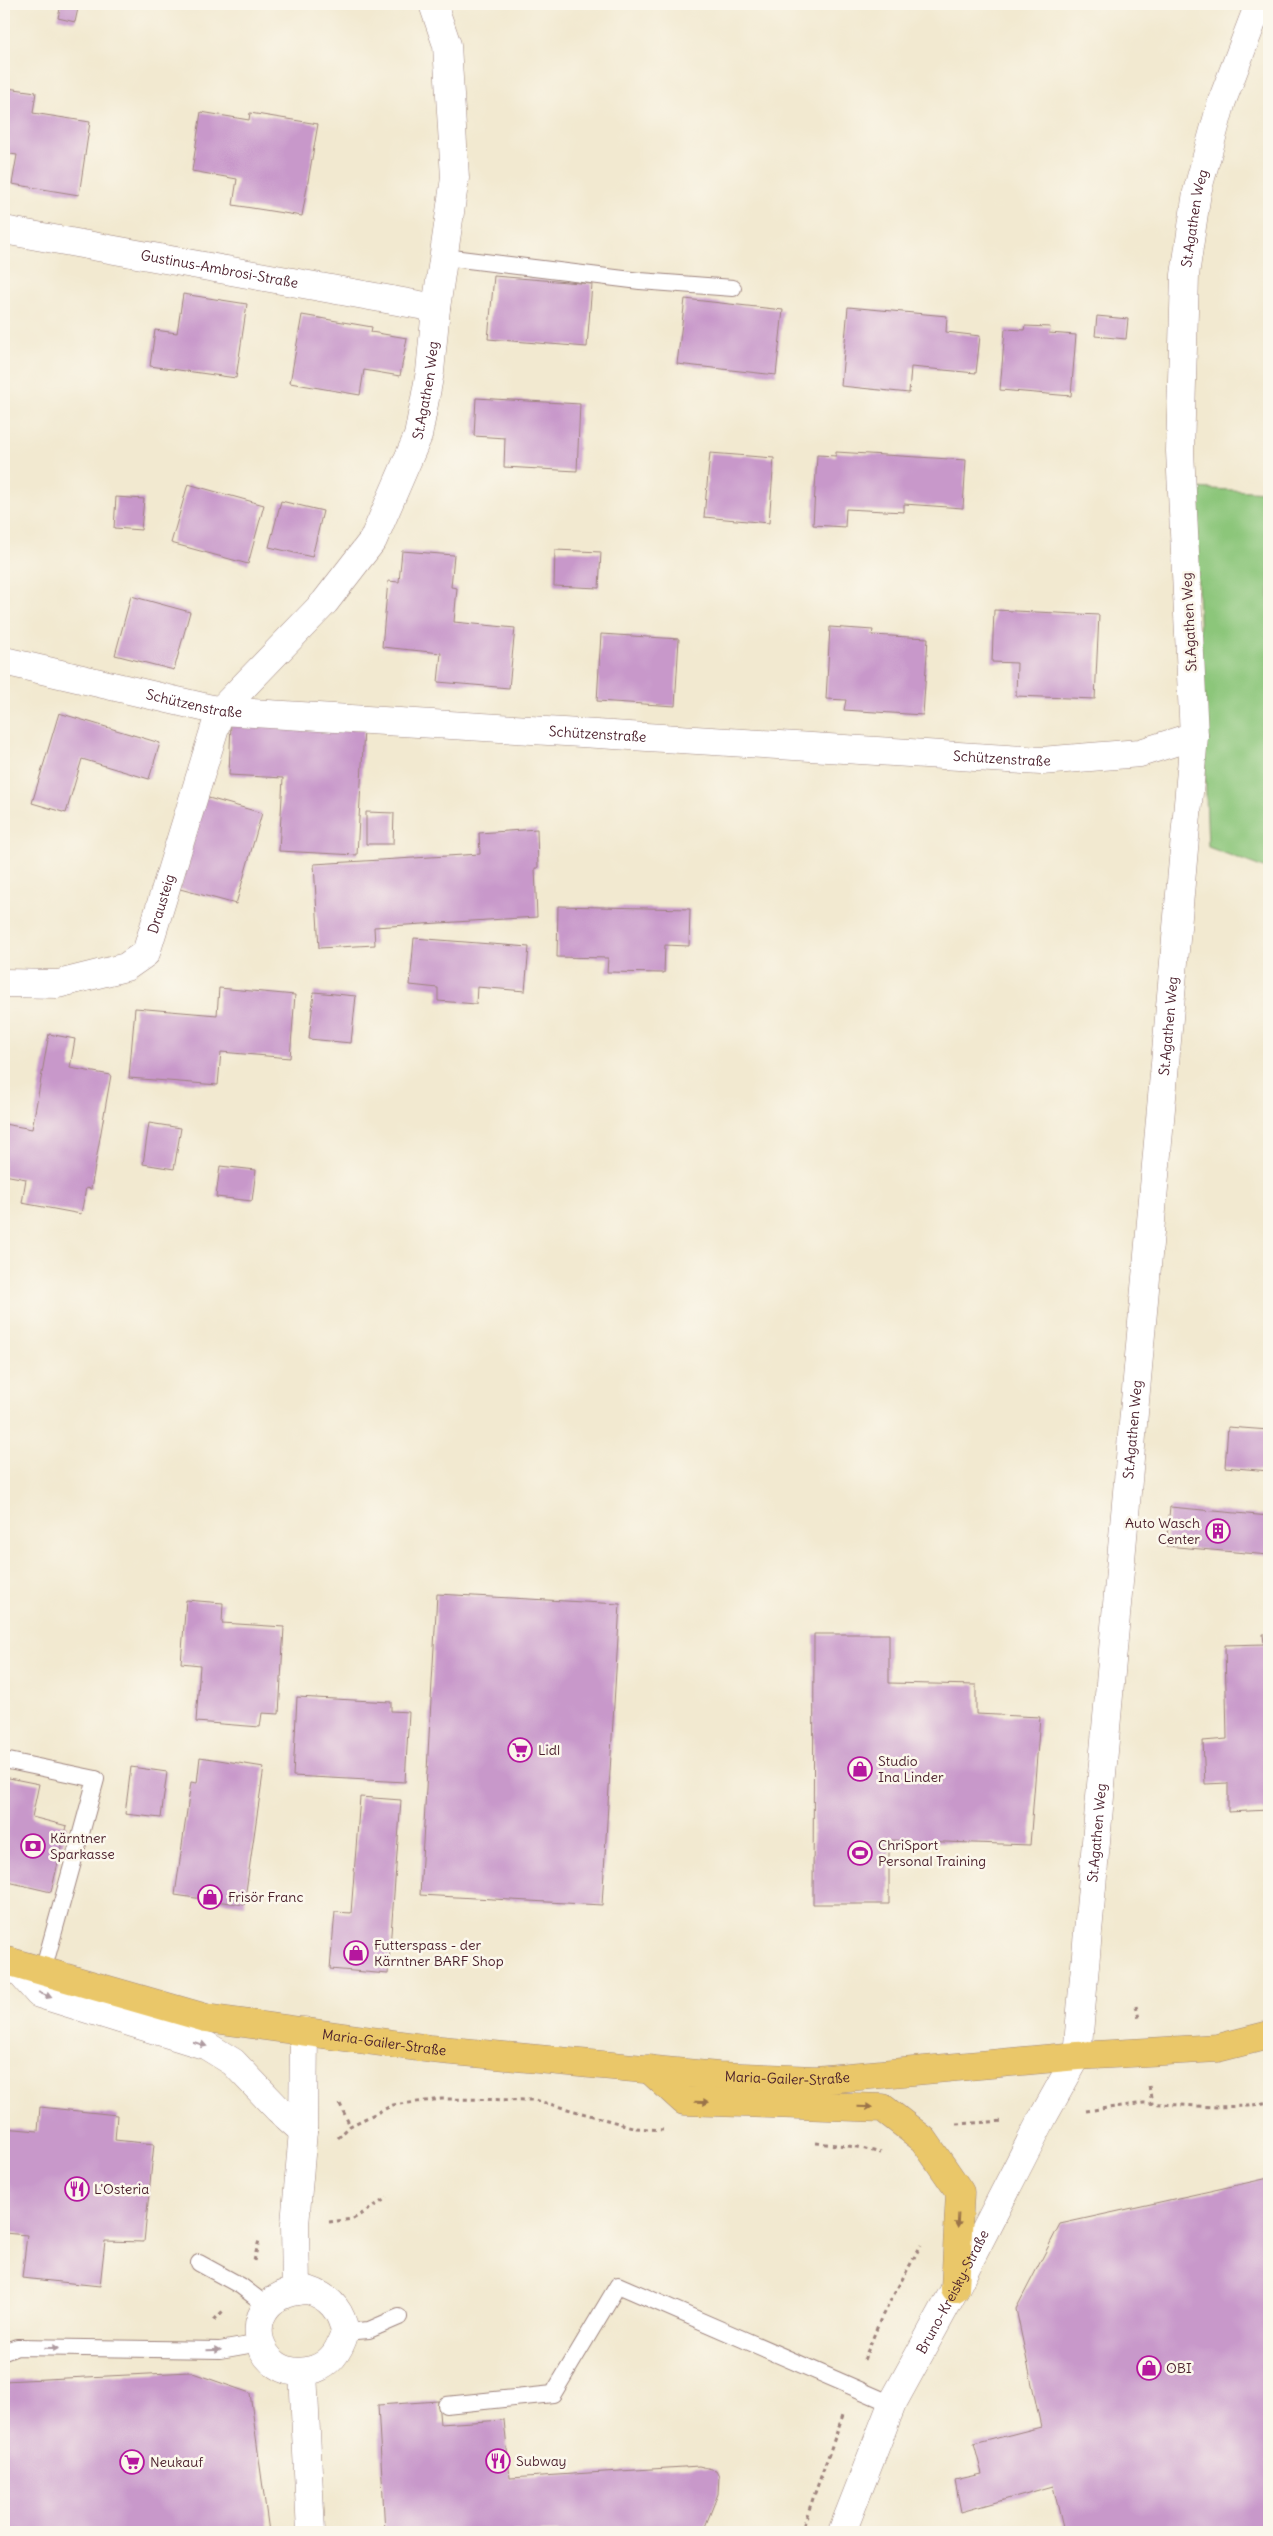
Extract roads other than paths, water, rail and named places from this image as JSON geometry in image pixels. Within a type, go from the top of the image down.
[{"type":"main road","name":"Maria-Gailer-Straße","points":[[7,1961],[206,2018],[431,2049],[718,2076],[816,2080],[1077,2056],[1218,2048],[1269,2035]]},
{"type":"main road","points":[[649,2069],[684,2101],[883,2108],[924,2140],[960,2192],[955,2289]]},
{"type":"street","name":"St.Agathen Weg","points":[[220,712],[325,602],[373,540],[418,436],[430,372],[436,308],[455,178],[447,45],[433,4]]},
{"type":"street","name":"St.Agathen Weg","points":[[1077,2056],[1194,736],[1180,451],[1185,275],[1197,192],[1222,101],[1259,4]]},
{"type":"street","name":"Gustinus-Ambrosi-Straße","points":[[4,230],[436,308]]},
{"type":"street","name":"Schützenstraße","points":[[4,662],[220,712],[1041,761],[1140,753],[1194,736]]},
{"type":"street","name":"Drausteig","points":[[4,983],[58,984],[126,967],[146,953],[220,712]]},
{"type":"street","points":[[7,1961],[39,1994],[207,2046],[233,2062],[278,2109],[303,2131]]},
{"type":"street","name":"Maria-Gailer-Straße","points":[[296,2291],[295,2224],[303,2131],[304,2031]]},
{"type":"street","name":"Bruno-Kreisky-Straße","points":[[842,2532],[892,2404],[955,2289],[1043,2116],[1077,2056]]},
{"type":"street","points":[[308,2290],[320,2294],[338,2309],[343,2319],[345,2332],[335,2356],[323,2366],[304,2372],[284,2368],[272,2362],[260,2343],[257,2328],[267,2306],[283,2294],[296,2291],[308,2290]]},
{"type":"street","points":[[304,2372],[311,2532]]},
{"type":"lane","points":[[444,257],[640,281],[733,288]]},
{"type":"lane","points":[[4,1760],[96,1779],[50,1949],[42,1971]]},
{"type":"lane","points":[[199,2263],[241,2286],[267,2306]]},
{"type":"lane","points":[[446,2405],[553,2394],[618,2285],[892,2404]]},
{"type":"lane","points":[[345,2332],[369,2330],[399,2317]]},
{"type":"lane","points":[[4,2352],[17,2347],[220,2350],[260,2343]]},
{"type":"place","name":"Auto Wasch Center","points":[[1218,1531]]},
{"type":"place","name":"Lidl","points":[[520,1750]]},
{"type":"place","name":"Studio Ina Linder","points":[[860,1769]]},
{"type":"place","name":"Kärntner Sparkasse","points":[[33,1846]]},
{"type":"place","name":"ChriSport Personal Training","points":[[860,1853]]},
{"type":"place","name":"Frisör Franc","points":[[210,1897]]},
{"type":"place","name":"Futterspass - der Kärntner BARF Shop","points":[[356,1953]]},
{"type":"place","name":"L'Osteria","points":[[77,2189]]},
{"type":"place","name":"OBI","points":[[1149,2368]]},
{"type":"place","name":"Subway","points":[[498,2461]]},
{"type":"place","name":"Neukauf","points":[[132,2462]]}]
